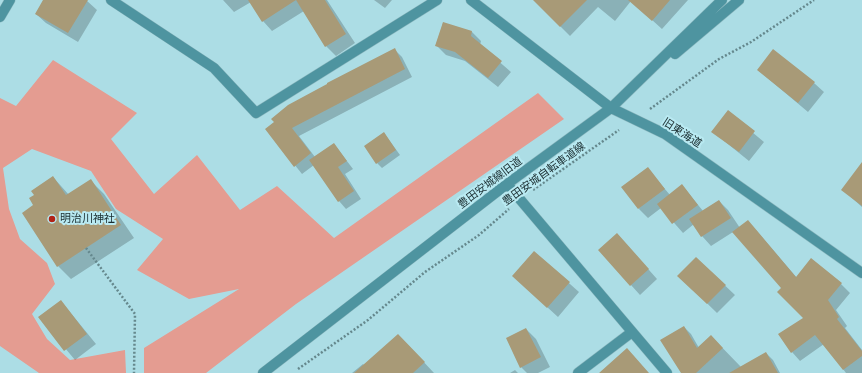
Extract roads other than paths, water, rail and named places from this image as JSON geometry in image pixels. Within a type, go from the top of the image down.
[{"type":"street","points":[[1,14],[10,0]]},
{"type":"street","points":[[111,0],[214,68],[256,113],[437,0]]},
{"type":"street","name":"旧東海道","points":[[471,0],[611,108],[665,134],[862,273]]},
{"type":"street","name":"豊田安城線旧道","points":[[263,373],[507,184],[611,108],[722,0]]},
{"type":"street","points":[[611,108],[739,0]]},
{"type":"street","points":[[507,184],[667,373]]},
{"type":"street","points":[[578,373],[632,332]]},
{"type":"place","name":"明治川神社","points":[[52,219]]}]
